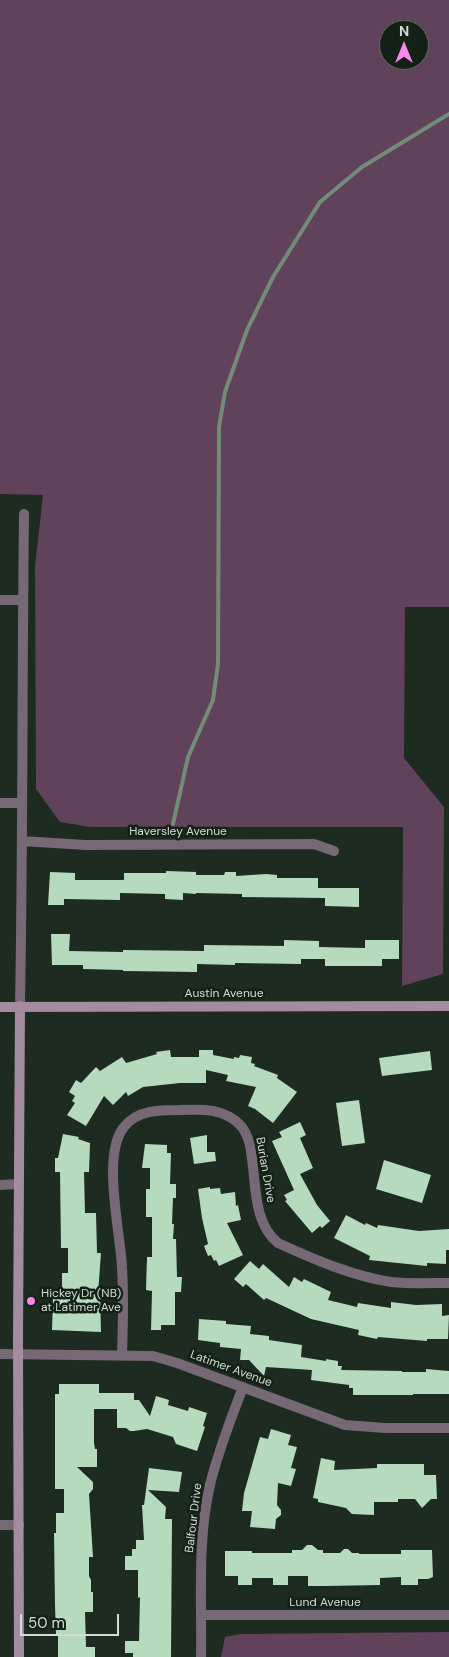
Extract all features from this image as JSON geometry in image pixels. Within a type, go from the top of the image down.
[{"type":"street","points":[[19,1657],[18,1354],[24,514]]},
{"type":"street","points":[[0,600],[23,600]]},
{"type":"street","points":[[0,803],[21,803]]},
{"type":"street","name":"Haversley Avenue","points":[[22,841],[85,845],[314,844],[334,851]]},
{"type":"street","name":"Austin Avenue","points":[[0,1006],[449,1006]]},
{"type":"street","name":"Burian Drive","points":[[122,1355],[122,1268],[114,1188],[115,1149],[118,1137],[130,1120],[153,1110],[207,1109],[228,1115],[242,1127],[251,1148],[260,1214],[270,1238],[278,1243],[345,1270],[391,1282],[449,1283]]},
{"type":"street","points":[[0,1185],[19,1184]]},
{"type":"street","name":"Latimer Avenue","points":[[0,1354],[153,1356],[166,1359],[345,1425],[385,1428],[449,1428]]},
{"type":"street","name":"Balfour Drive","points":[[201,1657],[204,1522],[219,1452],[243,1387]]},
{"type":"street","points":[[0,1525],[19,1525]]},
{"type":"street","name":"Lund Avenue","points":[[202,1615],[449,1615]]},
{"type":"shaded area","points":[[0,0],[449,0],[449,607],[405,607],[404,758],[444,807],[443,974],[402,986],[403,827],[90,827],[60,822],[36,789],[35,567],[43,495],[0,494]]},
{"type":"shaded area","points":[[449,1632],[449,1657],[221,1657],[225,1637],[240,1634]]},
{"type":"building","points":[[166,871],[196,872],[196,875],[224,875],[225,872],[236,872],[236,876],[266,874],[277,875],[277,878],[318,878],[318,888],[359,888],[359,907],[325,906],[325,898],[242,897],[242,894],[196,893],[183,893],[183,900],[165,899],[165,894],[120,893],[120,900],[64,899],[64,905],[48,905],[50,872],[75,873],[75,880],[124,880],[124,873],[166,873]]},
{"type":"building","points":[[51,934],[70,934],[69,951],[123,952],[123,950],[204,951],[204,945],[284,946],[284,940],[319,941],[319,947],[365,948],[365,940],[399,940],[399,959],[382,959],[382,966],[325,966],[325,959],[301,959],[301,964],[197,964],[197,972],[83,969],[83,965],[52,965]]},
{"type":"building","points":[[170,1050],[171,1057],[199,1057],[199,1050],[213,1050],[213,1055],[234,1059],[234,1057],[239,1058],[240,1055],[252,1057],[251,1063],[255,1064],[254,1066],[278,1075],[277,1078],[297,1092],[273,1123],[248,1106],[256,1087],[226,1081],[228,1075],[206,1070],[206,1083],[180,1083],[143,1087],[128,1096],[126,1092],[113,1105],[104,1096],[86,1126],[67,1115],[75,1103],[72,1101],[75,1096],[69,1092],[76,1080],[81,1083],[96,1067],[100,1071],[122,1057],[126,1063],[157,1054],[156,1052]]},
{"type":"building","points":[[430,1051],[432,1070],[382,1076],[379,1058]]},
{"type":"building","points":[[359,1100],[365,1143],[342,1146],[336,1103]]},
{"type":"building","points":[[300,1122],[306,1135],[300,1138],[313,1168],[300,1174],[317,1205],[330,1221],[312,1233],[285,1201],[287,1200],[284,1195],[294,1190],[272,1141],[282,1137],[279,1132]]},
{"type":"building","points":[[63,1134],[79,1137],[78,1139],[90,1143],[89,1172],[84,1172],[85,1213],[96,1213],[97,1253],[101,1253],[98,1294],[100,1294],[101,1332],[52,1330],[53,1297],[62,1297],[62,1273],[68,1273],[68,1248],[61,1248],[60,1172],[55,1172],[55,1158],[58,1158]]},
{"type":"building","points":[[207,1135],[207,1152],[215,1152],[216,1161],[194,1164],[190,1138]]},
{"type":"building","points":[[145,1144],[167,1145],[167,1153],[171,1153],[170,1184],[176,1184],[176,1198],[173,1198],[172,1224],[174,1224],[173,1239],[176,1239],[177,1277],[182,1277],[181,1292],[175,1292],[175,1325],[161,1325],[161,1330],[151,1330],[152,1291],[146,1290],[147,1257],[152,1257],[152,1217],[146,1217],[146,1189],[150,1189],[150,1168],[142,1168]]},
{"type":"building","points":[[384,1160],[431,1175],[422,1203],[376,1189]]},
{"type":"building","points":[[210,1187],[210,1189],[220,1188],[221,1194],[235,1192],[236,1206],[238,1205],[241,1220],[227,1223],[243,1255],[219,1266],[211,1255],[208,1256],[204,1246],[208,1244],[198,1189]]},
{"type":"building","points":[[346,1215],[365,1225],[366,1223],[377,1228],[378,1225],[419,1231],[449,1229],[449,1250],[446,1250],[446,1264],[427,1263],[427,1266],[369,1260],[370,1256],[334,1238]]},
{"type":"building","points":[[250,1261],[259,1269],[263,1264],[289,1287],[294,1277],[302,1282],[304,1279],[331,1292],[328,1300],[357,1307],[358,1303],[391,1308],[391,1302],[416,1305],[442,1304],[442,1316],[449,1315],[448,1339],[427,1339],[427,1341],[378,1337],[377,1339],[358,1335],[359,1330],[311,1319],[266,1298],[264,1300],[246,1284],[243,1287],[234,1279]]},
{"type":"building","points":[[199,1319],[226,1321],[226,1324],[251,1326],[250,1334],[269,1336],[269,1340],[302,1345],[301,1357],[338,1361],[338,1366],[342,1366],[341,1370],[426,1372],[426,1369],[449,1371],[449,1394],[353,1395],[353,1388],[349,1388],[349,1385],[311,1380],[312,1370],[266,1367],[264,1376],[249,1360],[240,1360],[241,1349],[220,1347],[220,1343],[198,1340]]},
{"type":"building","points":[[59,1384],[99,1384],[99,1393],[134,1393],[134,1400],[139,1400],[150,1416],[156,1396],[169,1400],[168,1405],[188,1411],[189,1407],[207,1413],[203,1426],[205,1427],[197,1451],[176,1444],[173,1437],[147,1429],[130,1431],[126,1428],[117,1428],[117,1409],[94,1409],[94,1443],[95,1449],[97,1449],[97,1467],[77,1467],[93,1482],[93,1489],[89,1494],[93,1557],[89,1557],[89,1576],[91,1592],[93,1592],[93,1612],[85,1612],[86,1647],[95,1647],[95,1657],[58,1657],[54,1533],[56,1533],[56,1513],[64,1513],[64,1489],[55,1489],[55,1394],[59,1394]]},
{"type":"building","points":[[271,1429],[291,1435],[288,1445],[297,1447],[291,1468],[296,1469],[291,1486],[278,1483],[277,1505],[281,1510],[281,1515],[276,1519],[275,1529],[250,1527],[252,1511],[242,1511],[244,1493],[260,1437],[268,1439]]},
{"type":"building","points":[[321,1458],[335,1461],[334,1470],[377,1468],[377,1464],[424,1464],[424,1475],[436,1475],[437,1499],[431,1499],[422,1508],[415,1499],[398,1499],[398,1502],[374,1502],[374,1515],[352,1514],[346,1508],[318,1502],[318,1499],[313,1498]]},
{"type":"building","points":[[149,1468],[182,1472],[179,1492],[148,1490],[166,1507],[165,1519],[172,1519],[171,1657],[133,1657],[133,1653],[125,1653],[125,1641],[139,1641],[140,1597],[138,1598],[138,1570],[125,1570],[125,1556],[132,1556],[132,1549],[136,1549],[136,1540],[144,1540],[142,1505],[144,1505]]},
{"type":"building","points":[[307,1545],[323,1550],[323,1553],[340,1553],[344,1549],[359,1554],[401,1554],[401,1550],[432,1550],[433,1577],[418,1579],[418,1585],[401,1585],[401,1577],[380,1578],[380,1585],[308,1586],[308,1576],[288,1576],[288,1585],[273,1585],[273,1578],[252,1578],[252,1585],[238,1585],[238,1576],[225,1576],[225,1551],[292,1553],[292,1550],[302,1550]]},
{"type":"waterway","points":[[173,824],[188,757],[213,700],[218,664],[219,427],[225,392],[247,330],[273,277],[320,202],[362,167],[449,114]]},
{"type":"place","name":"Hickey Dr (NB) at Latimer Ave","points":[[31,1301]]}]
